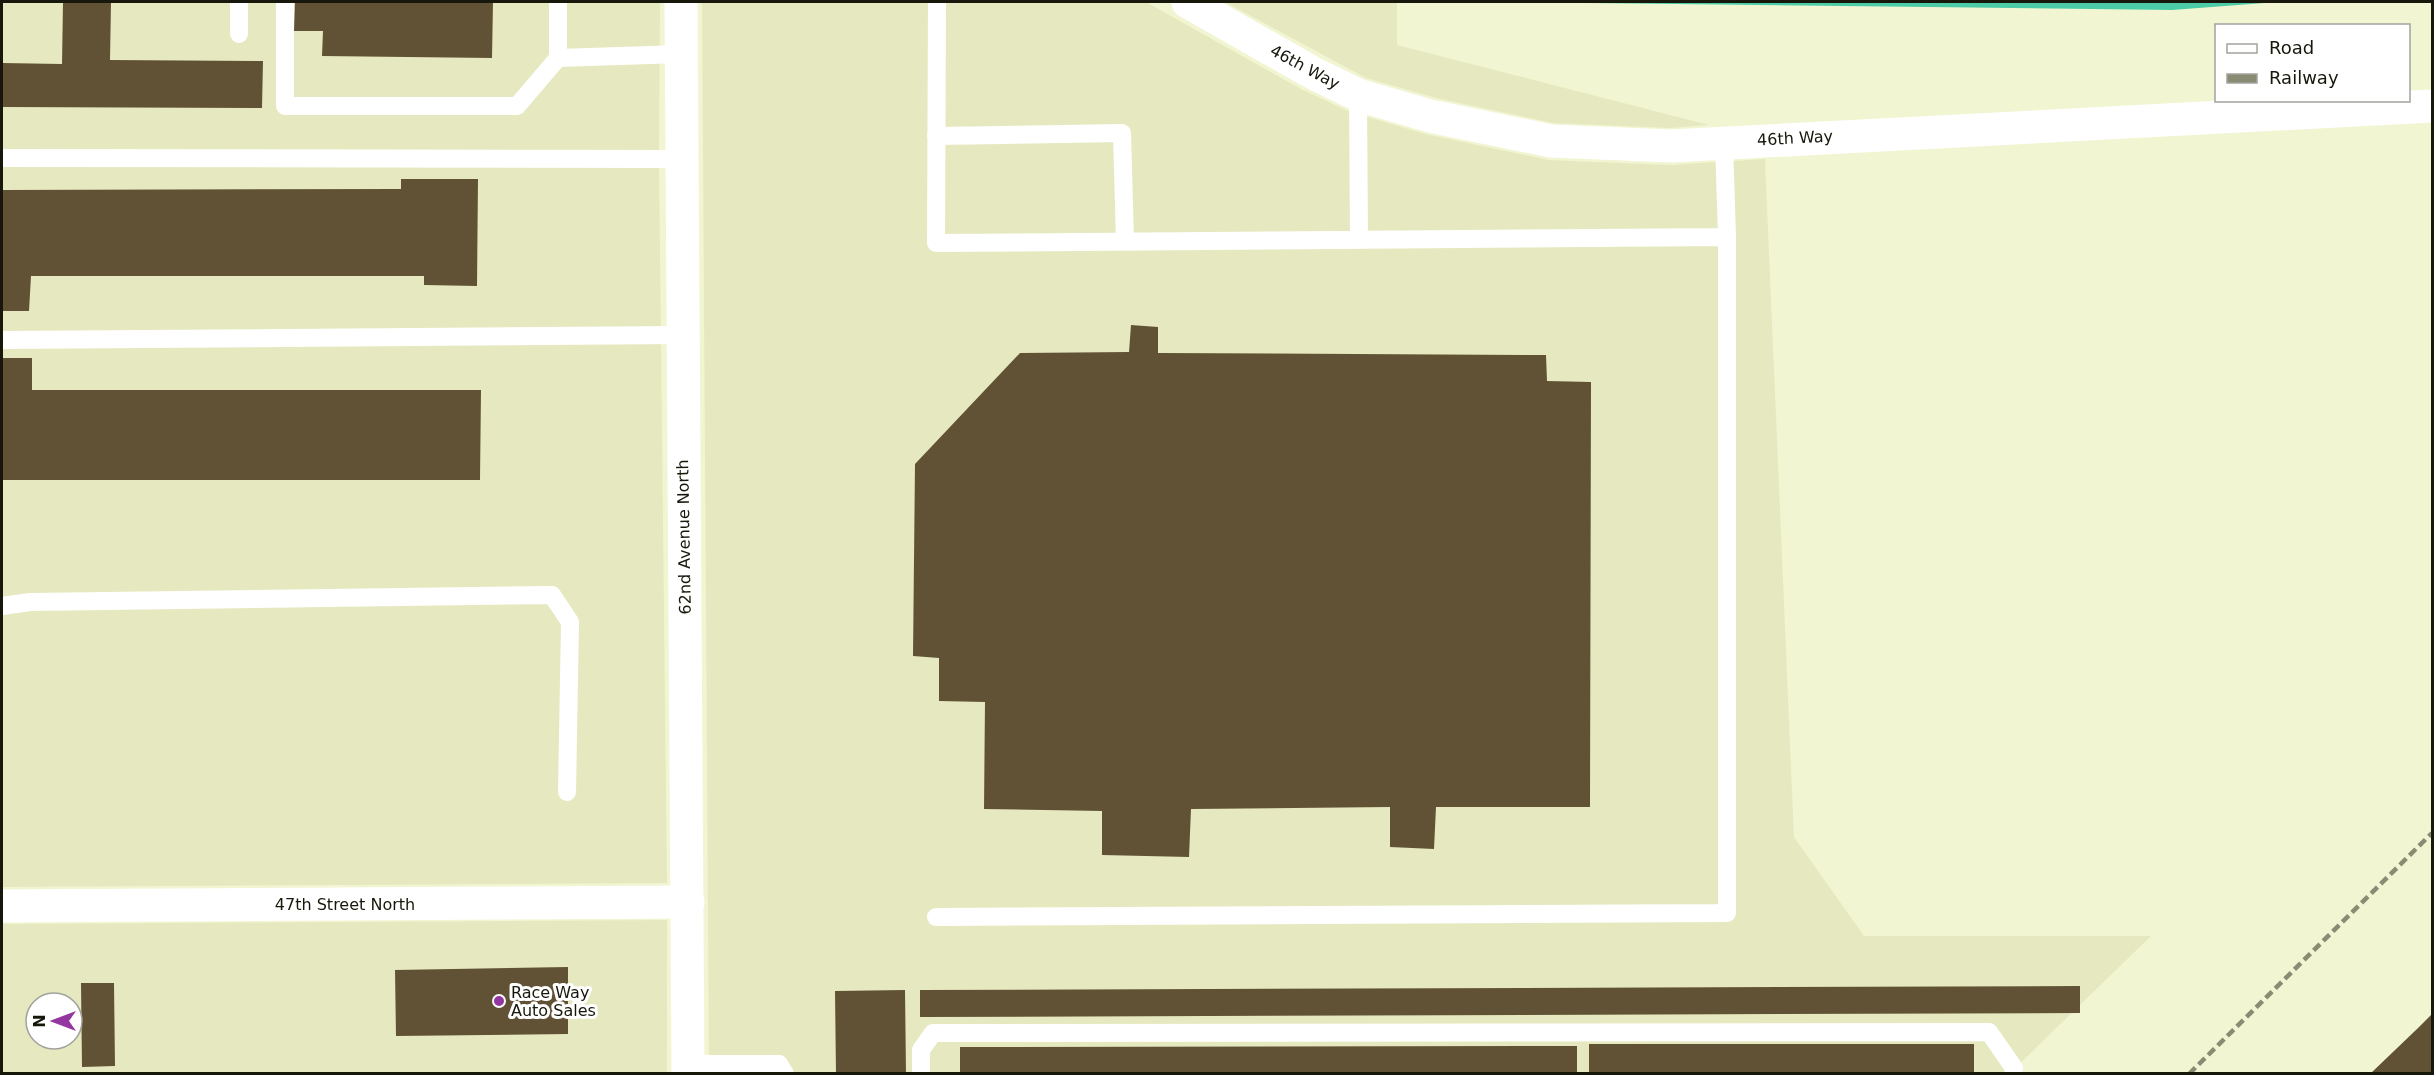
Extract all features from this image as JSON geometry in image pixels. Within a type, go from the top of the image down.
[{"type":"street","name":"62nd Avenue North","points":[[681,2],[688,1069]]},
{"type":"street","name":"46th Way","points":[[1188,2],[1313,73],[1358,95],[1430,116],[1551,141],[1671,146],[2433,106]]},
{"type":"street","name":"47th Street North","points":[[2,906],[688,902]]},
{"type":"lane","points":[[239,2],[239,34]]},
{"type":"lane","points":[[285,2],[285,106],[517,106],[558,58],[558,2]]},
{"type":"lane","points":[[937,2],[936,243],[1727,237]]},
{"type":"lane","points":[[558,58],[681,54]]},
{"type":"lane","points":[[1358,95],[1359,240]]},
{"type":"lane","points":[[936,136],[1122,133],[1125,242]]},
{"type":"lane","points":[[936,917],[1727,913],[1727,237],[1724,142]]},
{"type":"lane","points":[[2,158],[681,159]]},
{"type":"lane","points":[[2,340],[682,335]]},
{"type":"lane","points":[[2,606],[30,602],[552,595],[570,622],[567,792]]},
{"type":"lane","points":[[921,1074],[921,1050],[933,1033],[1989,1032],[2014,1068],[2013,1074]]},
{"type":"lane","points":[[688,1069],[779,1064],[785,1074]]},
{"type":"shaded area","points":[[2,2],[660,2],[659,159],[667,883],[2,887]]},
{"type":"shaded area","points":[[702,2],[1146,2],[1301,89],[1348,111],[1425,134],[1549,160],[1670,165],[1765,159],[1794,837],[1864,936],[2151,936],[2010,1073],[709,1073]]},
{"type":"shaded area","points":[[1225,2],[1397,2],[1397,45],[1709,125],[1670,128],[1553,123],[1436,98],[1366,78]]},
{"type":"shaded area","points":[[1508,2],[2278,2],[2172,10]]},
{"type":"shaded area","points":[[667,920],[667,1073],[2,1073],[2,924]]},
{"type":"building","points":[[63,2],[111,2],[110,60],[263,61],[262,108],[2,107],[2,63],[62,64]]},
{"type":"building","points":[[295,2],[493,2],[492,58],[322,56],[323,31],[294,31]]},
{"type":"building","points":[[401,179],[478,179],[477,286],[424,285],[424,276],[31,276],[29,311],[2,311],[2,190],[401,189]]},
{"type":"building","points":[[1131,325],[1158,327],[1158,353],[1546,355],[1547,381],[1591,382],[1590,807],[1436,807],[1434,849],[1390,847],[1390,807],[1191,809],[1189,857],[1102,855],[1102,811],[984,809],[985,702],[939,701],[939,658],[913,656],[915,464],[1020,353],[1129,352]]},
{"type":"building","points":[[2,358],[32,358],[32,390],[481,390],[480,480],[2,480]]},
{"type":"building","points":[[568,967],[568,1034],[396,1036],[395,970]]},
{"type":"building","points":[[81,983],[114,983],[115,1066],[82,1067],[84,991],[81,991]]},
{"type":"building","points":[[2080,986],[2080,1013],[920,1017],[920,990]]},
{"type":"building","points":[[905,990],[906,1074],[836,1074],[835,991]]},
{"type":"building","points":[[2432,1014],[2432,1074],[2370,1074],[2417,1029]]},
{"type":"building","points":[[1589,1044],[1974,1044],[1974,1074],[1589,1074]]},
{"type":"building","points":[[1577,1046],[1577,1074],[960,1074],[960,1047]]},
{"type":"railway","points":[[2189,1074],[2432,833]]},
{"type":"place","name":"Race Way Auto Sales","points":[[499,1001]]}]
